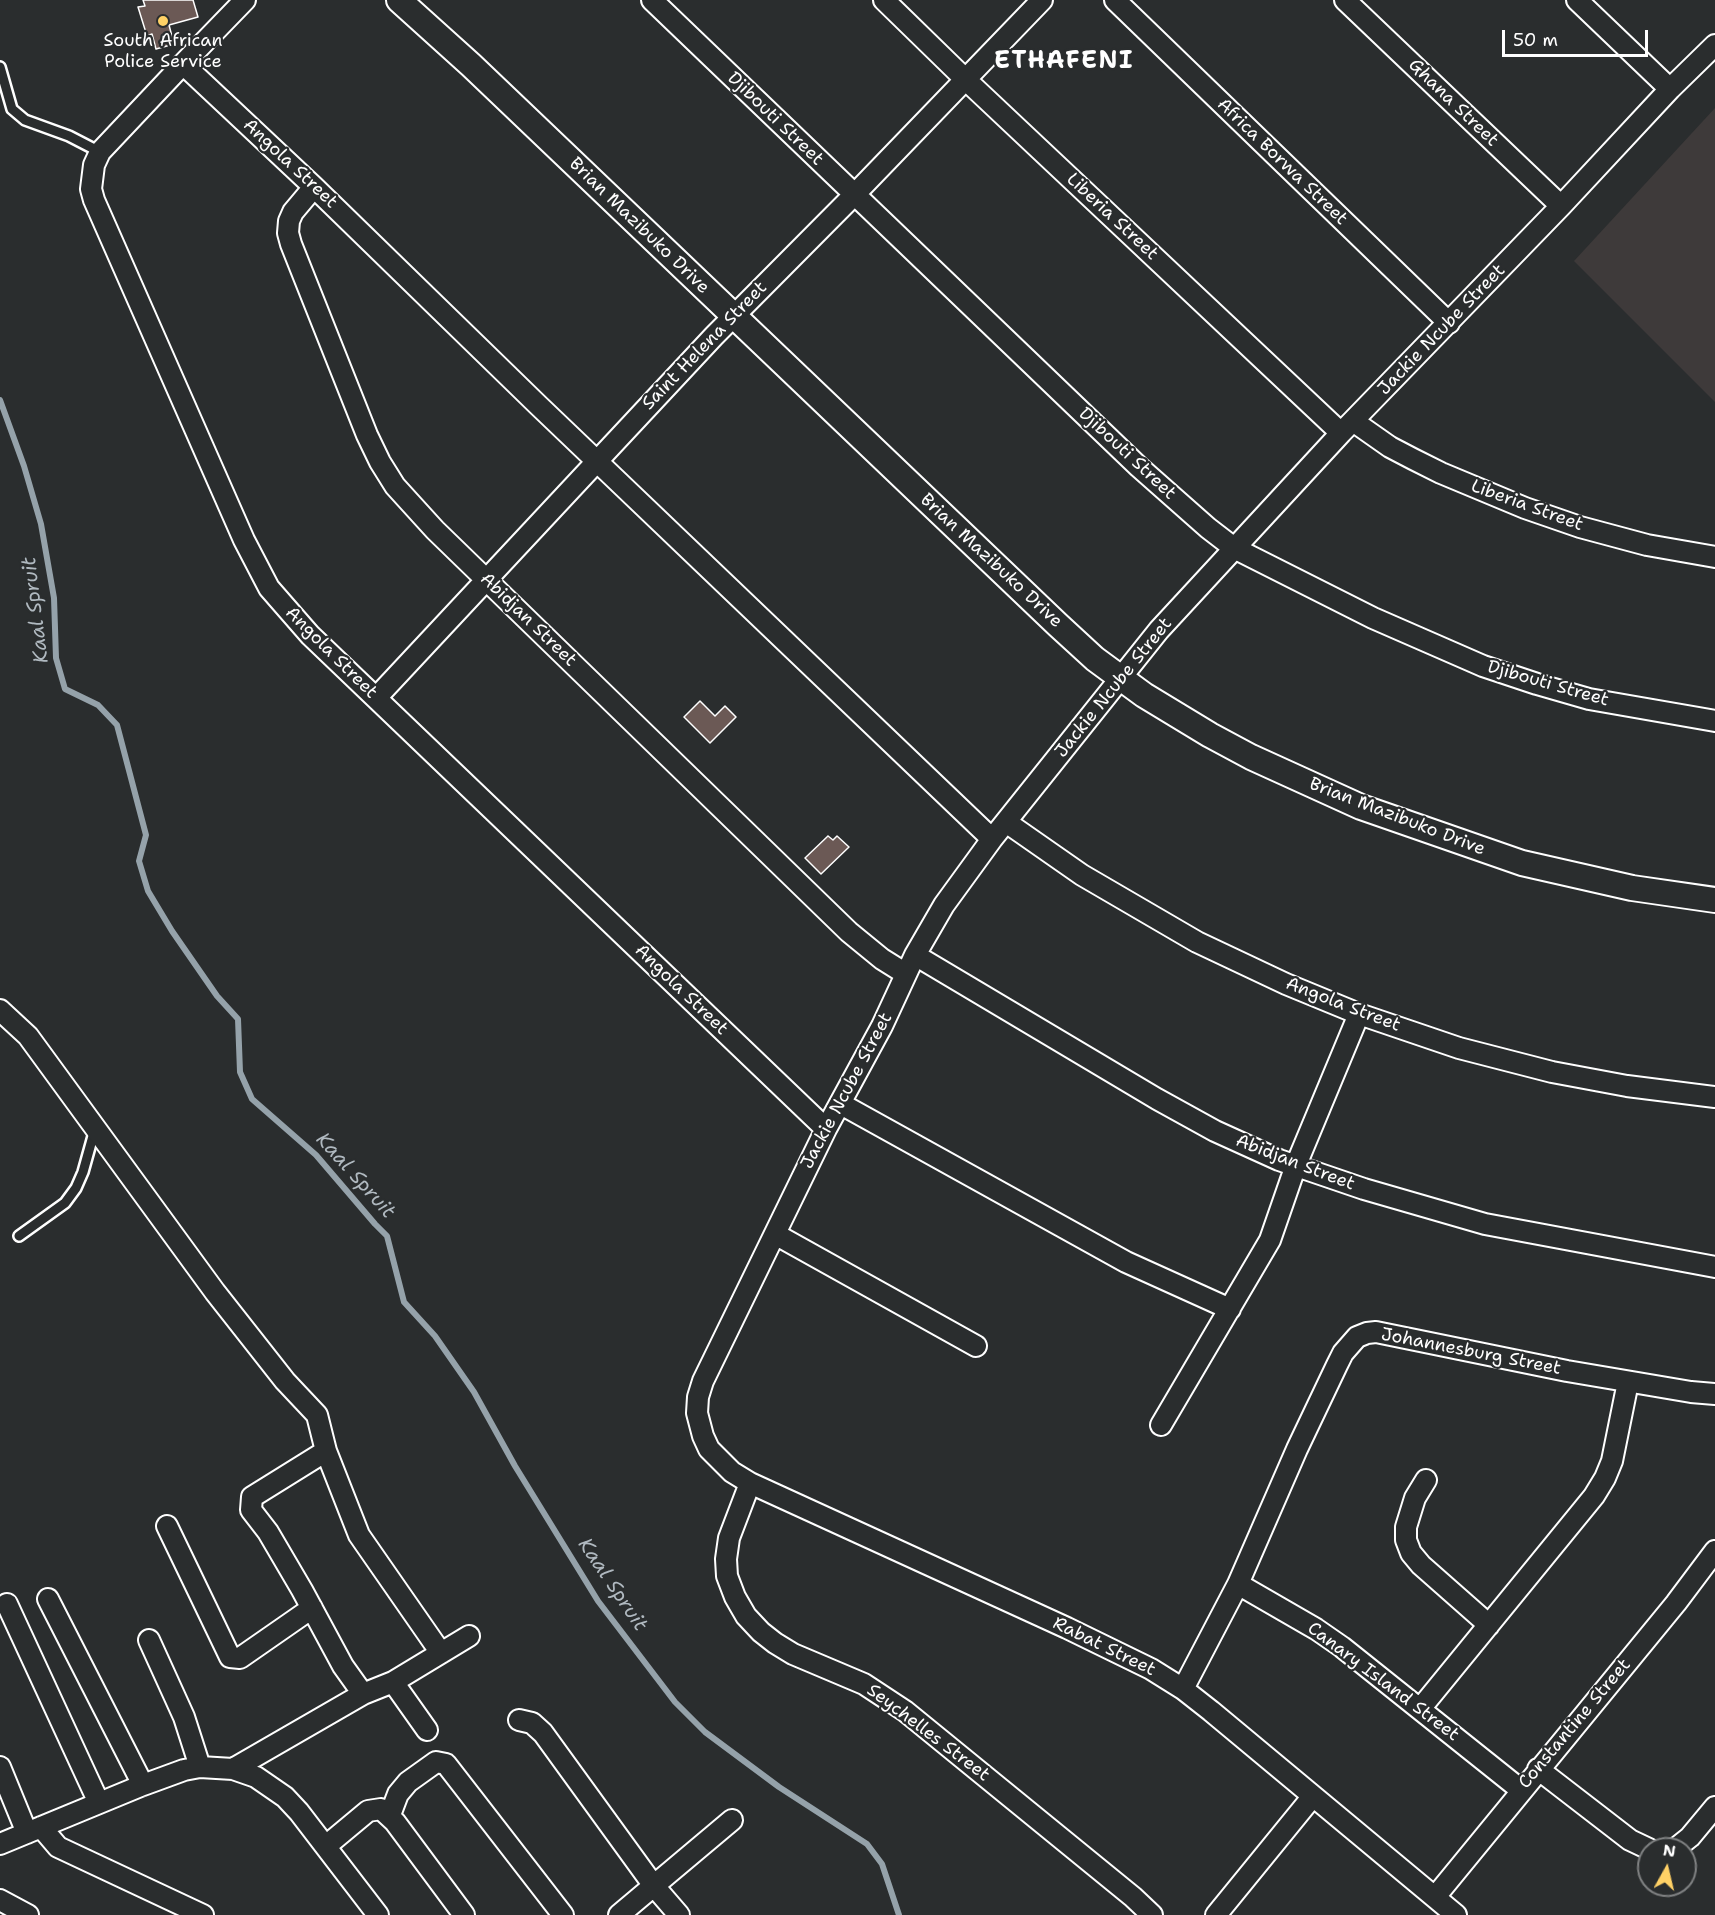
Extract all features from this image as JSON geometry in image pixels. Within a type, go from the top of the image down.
[{"type":"street","name":"Angola Street","points":[[245,0],[100,152],[91,178],[90,189],[257,568],[286,610],[826,1129]]},
{"type":"street","name":"Brian Mazibuko Drive","points":[[399,0],[471,65],[1049,617],[1095,659],[1119,677],[1201,730],[1251,757],[1361,807],[1532,865],[1632,888],[1715,900]]},
{"type":"street","name":"Djibouti Street","points":[[652,0],[1139,467],[1234,548],[1373,618],[1483,666],[1589,699],[1715,721]]},
{"type":"street","name":"Liberia Street","points":[[884,0],[964,78],[1347,427],[1449,477],[1525,508],[1580,527],[1647,545],[1715,557]]},
{"type":"street","name":"Saint Helena Street","points":[[376,698],[733,316],[854,195],[964,78],[1042,0]]},
{"type":"street","name":"Africa Borwa Street","points":[[1115,0],[1449,323]]},
{"type":"street","name":"Ghana Street","points":[[1345,0],[1561,206]]},
{"type":"street","points":[[1577,0],[1670,89]]},
{"type":"street","name":"Jackie Ncube Street","points":[[709,1449],[699,1426],[697,1413],[700,1389],[826,1129],[882,1026],[915,956],[944,905],[992,839],[1119,677],[1159,630],[1347,427],[1561,206],[1670,89],[1715,45]]},
{"type":"street","name":"Angola Street","points":[[183,64],[314,187],[538,405],[992,839]]},
{"type":"street","name":"Abidjan Street","points":[[314,187],[292,212],[288,233],[367,435],[395,486],[435,530],[849,932],[882,959],[906,974]]},
{"type":"street","name":"Angola Street","points":[[1006,822],[1082,875],[1197,942],[1286,984],[1359,1014],[1459,1048],[1552,1072],[1627,1086],[1715,1097]]},
{"type":"street","name":"Abidjan Street","points":[[915,956],[1157,1099],[1246,1147],[1365,1189],[1485,1224],[1715,1267]]},
{"type":"street","points":[[0,1010],[28,1036],[236,1320],[285,1381],[317,1415],[326,1451],[359,1535],[441,1653]]},
{"type":"street","points":[[1161,1425],[1270,1240],[1296,1165],[1359,1014]]},
{"type":"street","points":[[840,1104],[1126,1262],[1230,1309]]},
{"type":"street","points":[[775,1234],[976,1346]]},
{"type":"street","name":"Johannesburg Street","points":[[1183,1689],[1238,1584],[1336,1365],[1357,1337],[1376,1332],[1628,1382],[1715,1394]]},
{"type":"street","points":[[1420,1709],[1580,1515],[1605,1478],[1618,1435],[1628,1382]]},
{"type":"street","name":"Rabat Street","points":[[709,1449],[732,1472],[750,1484],[1120,1653],[1183,1689],[1456,1915]]},
{"type":"street","points":[[326,1451],[252,1497],[251,1510],[268,1532],[343,1666],[363,1694]]},
{"type":"street","points":[[1426,1480],[1415,1498],[1406,1527],[1406,1540],[1411,1552],[1421,1565],[1489,1625]]},
{"type":"street","name":"Seychelles Street","points":[[750,1484],[729,1538],[726,1558],[727,1576],[746,1616],[761,1632],[793,1654],[864,1684],[905,1711],[1152,1915]]},
{"type":"street","points":[[167,1526],[230,1657],[240,1658],[312,1608]]},
{"type":"street","name":"Constantine Street","points":[[1435,1897],[1676,1603],[1715,1551]]},
{"type":"street","name":"Canary Island Street","points":[[1238,1584],[1316,1629],[1360,1660],[1521,1790]]},
{"type":"street","points":[[48,1599],[143,1785]]},
{"type":"street","points":[[7,1604],[99,1803]]},
{"type":"street","points":[[233,1769],[363,1694],[393,1682],[469,1636]]},
{"type":"street","points":[[149,1640],[184,1717],[200,1767]]},
{"type":"street","points":[[393,1682],[427,1730]]},
{"type":"street","points":[[519,1720],[532,1723],[543,1733],[654,1886],[679,1915]]},
{"type":"street","points":[[390,1815],[398,1794],[408,1782],[436,1762],[446,1764],[563,1915]]},
{"type":"street","points":[[0,1767],[34,1830],[58,1847],[203,1915]]},
{"type":"street","points":[[0,1844],[184,1770],[200,1767],[233,1769],[256,1777],[285,1797],[326,1846],[378,1915]]},
{"type":"street","points":[[1538,1769],[1637,1843]]},
{"type":"street","points":[[1216,1915],[1313,1796]]},
{"type":"street","points":[[1690,1837],[1715,1807]]},
{"type":"street","points":[[326,1846],[368,1811],[377,1808],[390,1815],[464,1915]]},
{"type":"street","points":[[619,1915],[732,1820]]},
{"type":"street","points":[[0,1900],[28,1915]]},
{"type":"lane","points":[[0,67],[12,109],[25,120],[69,136],[100,152]]},
{"type":"lane","points":[[19,1236],[65,1203],[76,1188],[96,1127]]},
{"type":"shaded area","points":[[1715,108],[1715,402],[1574,261]]},
{"type":"building","name":"South African Police Service","points":[[143,0],[193,0],[198,17],[169,25],[174,44],[156,49],[152,34],[147,36],[138,7],[145,6]]},
{"type":"building","points":[[700,701],[715,716],[725,706],[736,717],[710,743],[684,717]]},
{"type":"building","points":[[828,836],[833,840],[837,836],[849,847],[821,874],[805,858]]},
{"type":"waterway","name":"Kaal Spruit","points":[[0,400],[24,466],[41,524],[54,598],[56,658],[65,689],[98,705],[117,725],[146,835],[139,861],[148,891],[172,931],[217,996],[238,1019],[240,1072],[252,1099],[316,1155],[387,1236],[404,1302],[435,1336],[474,1392],[515,1466],[598,1601],[675,1702],[705,1732],[779,1787],[867,1844],[882,1864],[899,1915]]},
{"type":"place","name":"South African Police Service","points":[[163,21]]},
{"type":"district","name":"ETHAFENI","points":[[1064,62]]}]
